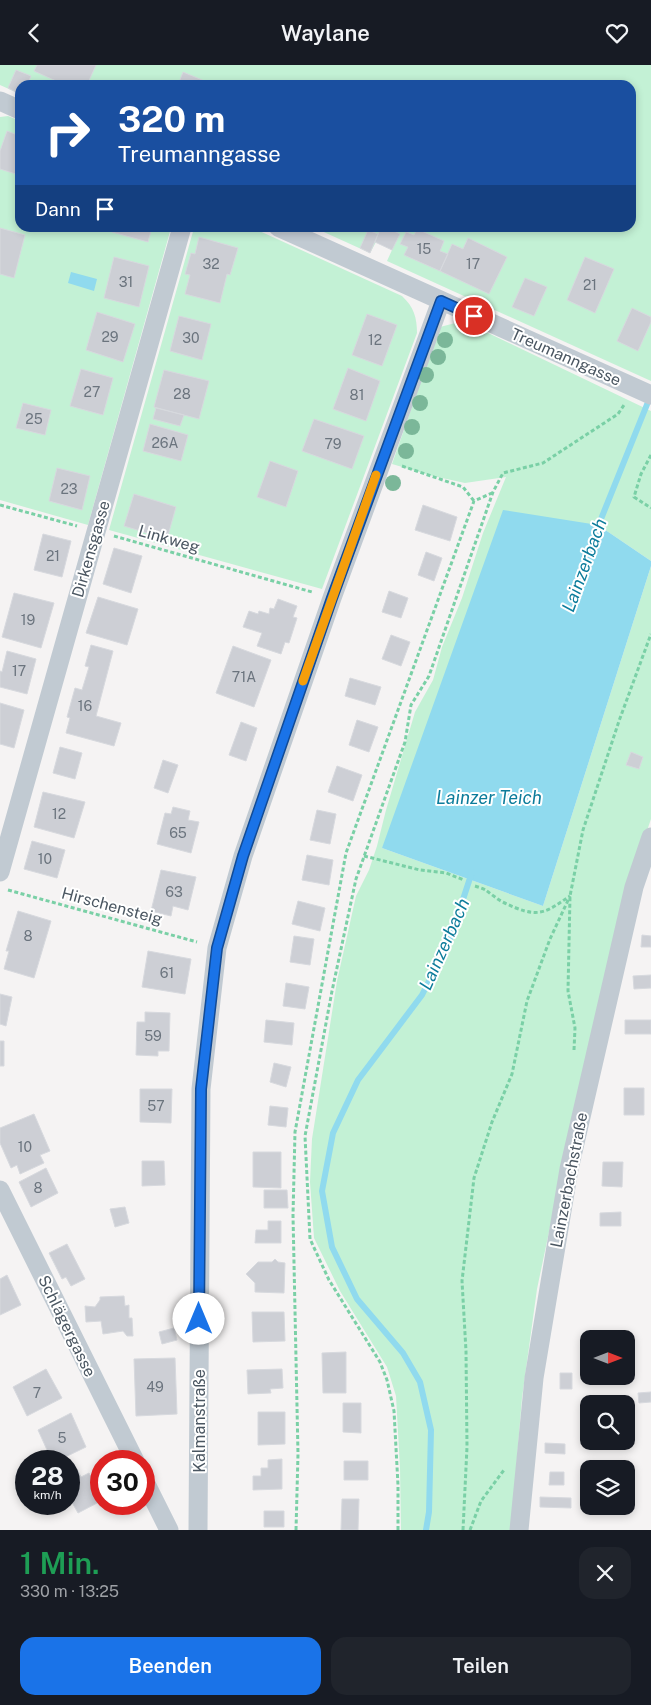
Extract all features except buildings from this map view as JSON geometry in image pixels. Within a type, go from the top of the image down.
[{"type":"street","points":[[0,101],[15,108]]},
{"type":"street","name":"Dirkensgasse","points":[[0,872],[181,232]]},
{"type":"street","name":"Treumanngasse","points":[[289,232],[644,392]]},
{"type":"street","name":"Kalmanstraße","points":[[198,1530],[201,1089],[217,948],[243,856],[332,598],[441,301]]},
{"type":"street","name":"Lainzerbachstraße","points":[[519,1530],[534,1378],[569,1169],[634,887],[651,837]]},
{"type":"street","name":"Schlägergasse","points":[[0,1190],[130,1450]]},
{"type":"street","points":[[155,1502],[169,1530]]},
{"type":"path","points":[[398,1530],[398,1485],[394,1411],[387,1380],[380,1362],[329,1280],[310,1239],[309,1230],[305,1137],[332,991],[354,889],[405,742],[411,705],[429,676],[493,492],[503,473],[543,463],[618,414],[644,392]]},
{"type":"path","points":[[651,455],[641,473],[634,497],[651,508]]},
{"type":"path","points":[[382,460],[463,487],[474,501]]},
{"type":"path","points":[[296,1530],[298,1454],[293,1215],[295,1132],[346,853],[474,501],[493,492]]},
{"type":"path","name":"Linkweg","points":[[0,505],[332,598]]},
{"type":"path","points":[[574,1057],[575,1028],[568,991],[570,896],[583,829],[618,721],[651,634]]},
{"type":"path","points":[[364,856],[420,871],[446,873],[464,880]]},
{"type":"path","points":[[475,886],[488,890],[494,897],[505,903],[532,913],[545,911],[570,896]]},
{"type":"path","name":"Hirschensteig","points":[[0,888],[217,948]]},
{"type":"path","points":[[463,1530],[467,1447],[466,1351],[462,1281],[474,1178],[492,1122],[512,1074],[527,1001],[550,939],[570,896]]},
{"type":"path","points":[[470,1530],[481,1501],[504,1469],[527,1447]]},
{"type":"green space","points":[[0,65],[651,65],[651,381],[387,261],[392,250],[376,242],[370,253],[324,232],[636,232],[636,80],[15,80],[15,92],[0,85]]},
{"type":"green space","points":[[8,116],[15,119],[15,232],[170,232],[88,525],[0,500],[0,117]]},
{"type":"green space","points":[[193,232],[262,232],[402,296],[409,304],[414,313],[417,333],[322,589],[109,530]]},
{"type":"green space","points":[[463,321],[651,411],[651,561],[598,525],[382,848],[543,906],[651,566],[651,819],[639,854],[575,1108],[537,1289],[522,1398],[511,1530],[401,1530],[396,1396],[387,1367],[340,1291],[314,1238],[310,1182],[312,1139],[337,981],[356,896],[369,870],[377,846],[415,712],[433,680],[442,647],[462,598],[483,533],[506,477],[465,483],[392,464],[440,327]]},
{"type":"water","points":[[71,272],[97,279],[94,291],[68,283]]},
{"type":"water","name":"Lainzer Teich","points":[[503,510],[598,525],[651,561],[543,906],[382,848]]},
{"type":"waterway","name":"Lainzerbach","points":[[595,534],[650,397]]},
{"type":"waterway","name":"Lainzerbach","points":[[426,1530],[429,1512],[431,1430],[420,1382],[403,1353],[357,1299],[332,1247],[322,1191],[333,1133],[358,1080],[422,995],[450,939],[472,872]]},
{"type":"slow traffic","points":[[303,681],[376,475]]},
{"type":"route","points":[[199,1319],[201,1089],[217,948],[243,856],[332,598],[441,301],[474,316]]}]
